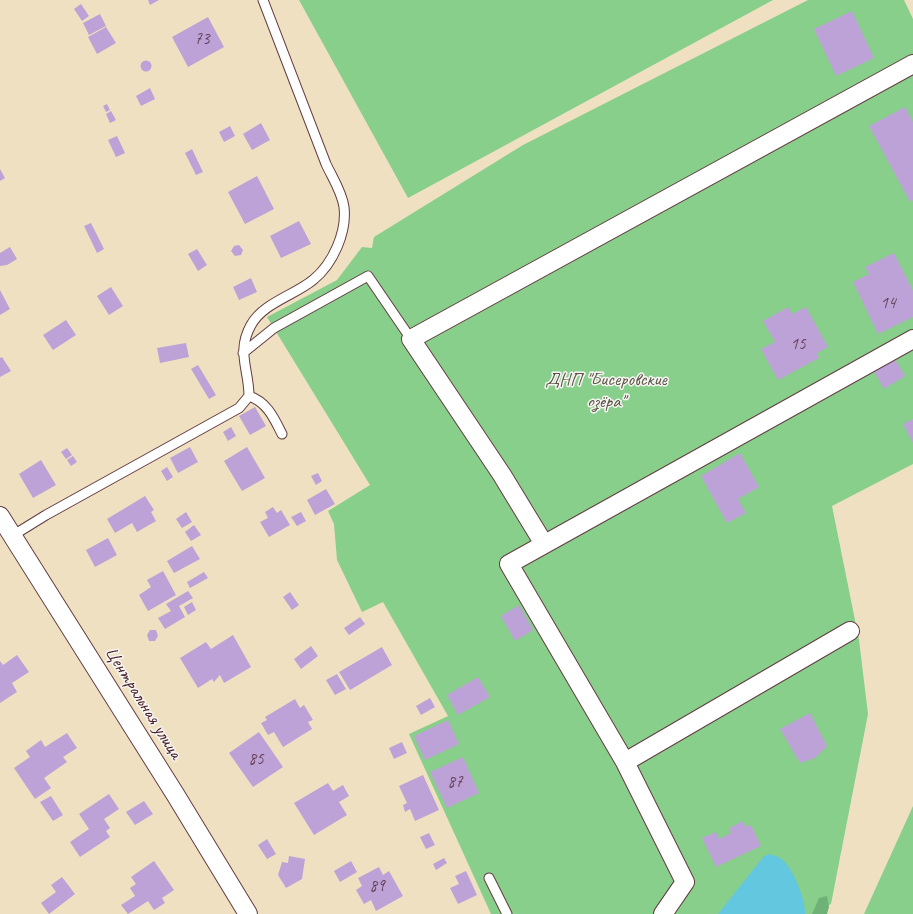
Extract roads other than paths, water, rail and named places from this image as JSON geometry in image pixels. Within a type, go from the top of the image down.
[{"type":"street","points":[[544,544],[502,475],[411,339],[913,64]]},
{"type":"street","points":[[663,914],[685,882],[625,762],[508,564],[913,339]]},
{"type":"street","name":"Центральная улица","points":[[0,516],[171,787],[248,914]]},
{"type":"street","points":[[625,762],[850,631]]},
{"type":"lane","points":[[12,536],[46,514],[239,408],[249,396],[243,353],[246,338],[252,324],[277,302],[313,280],[324,268],[338,246],[344,218],[344,206],[326,164],[263,0]]},
{"type":"lane","points":[[243,353],[274,328],[368,276],[411,339]]},
{"type":"lane","points":[[249,396],[259,399],[269,410],[282,434]]},
{"type":"lane","points":[[488,878],[507,914]]},
{"type":"water","points":[[771,854],[779,857],[785,862],[793,875],[801,892],[805,914],[718,914],[764,856]]},
{"type":"park label","name":"ДНП \"Бисеровские озёра\"","points":[[606,391]]}]
